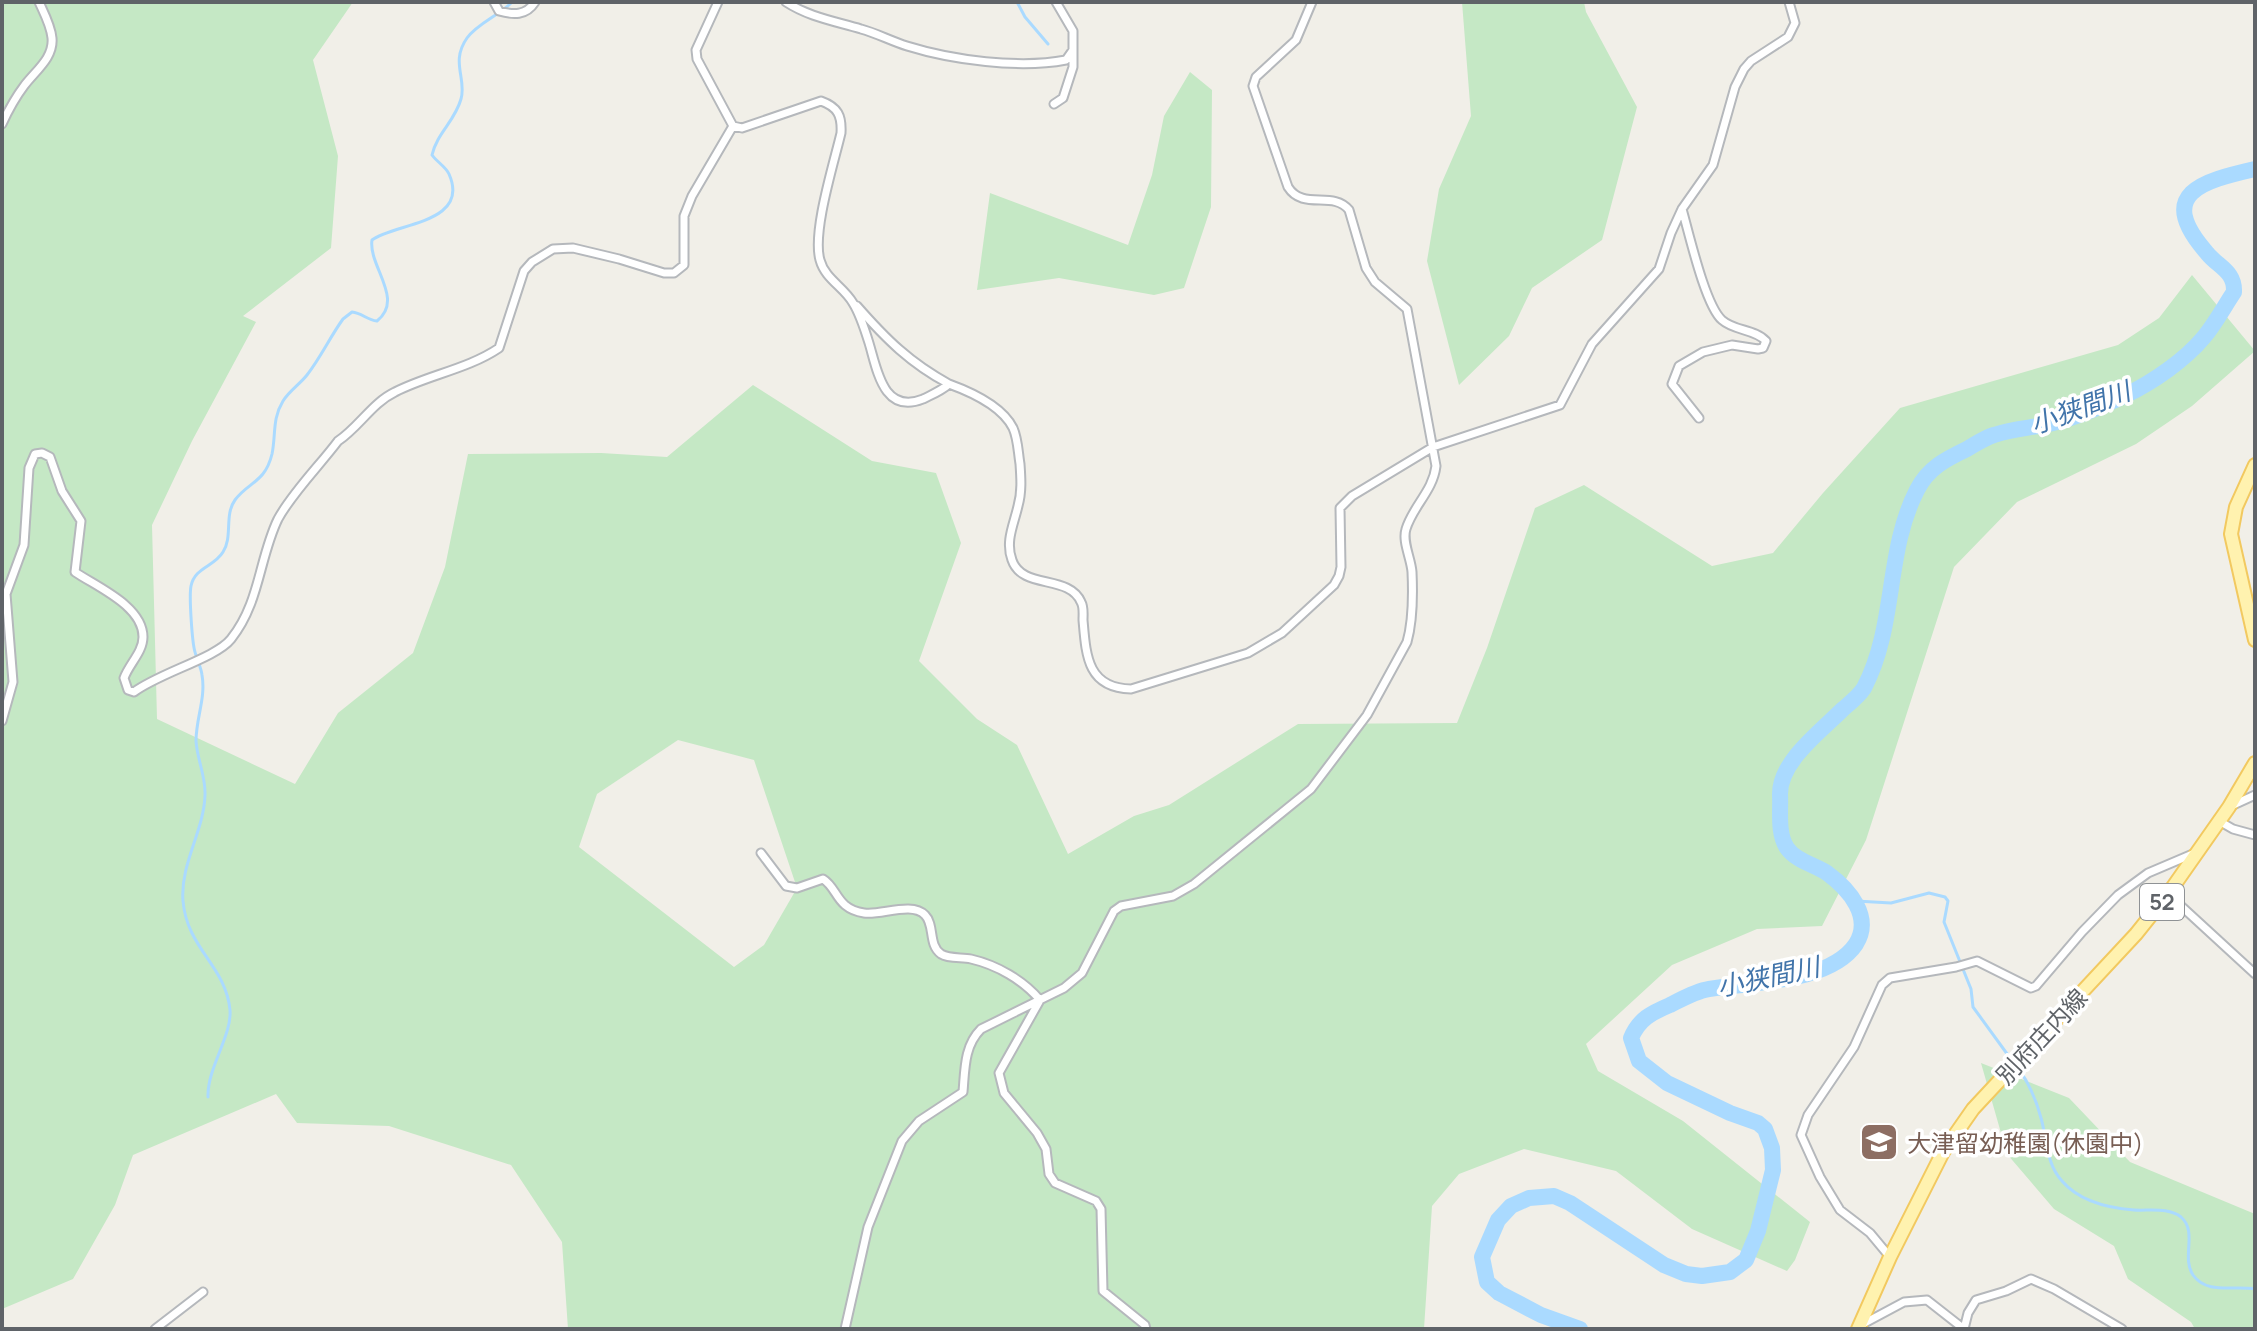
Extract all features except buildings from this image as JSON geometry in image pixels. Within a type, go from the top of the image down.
[{"type":"main road","points":[[2255,465],[2236,507],[2231,534],[2255,640]]},
{"type":"main road","name":"別府庄内線","points":[[1859,1328],[1890,1257],[1943,1152],[1973,1109],[2136,934],[2229,807],[2255,763]]},
{"type":"street","points":[[2,124],[16,97],[42,67],[52,47],[52,35],[39,2]]},
{"type":"street","points":[[494,2],[499,11],[514,15],[530,9],[535,2]]},
{"type":"street","points":[[718,2],[696,50],[697,59],[733,126],[742,128],[821,101],[838,111],[842,120],[841,133],[818,237],[820,260],[829,278],[882,336],[917,367],[979,398],[1000,412],[1013,427],[1022,483],[1009,538],[1012,563],[1025,576],[1069,589],[1077,595],[1082,603],[1088,662],[1104,683],[1120,689],[1131,689],[1248,653],[1282,633],[1334,585],[1339,576],[1339,519],[1340,508],[1345,501],[1433,447],[1560,405],[1592,344],[1659,269],[1682,209],[1713,165],[1735,87],[1744,69],[1788,37],[1795,23],[1789,2]]},
{"type":"street","points":[[786,2],[810,16],[863,29],[907,46],[970,59],[1046,64],[1066,60],[1073,50]]},
{"type":"street","points":[[1054,104],[1063,98],[1073,67],[1073,31],[1056,2]]},
{"type":"street","points":[[845,1329],[868,1227],[902,1141],[919,1121],[963,1092],[971,1039],[981,1029],[1064,988],[1082,973],[1114,911],[1121,906],[1150,903],[1173,896],[1194,884],[1311,789],[1367,715],[1397,662],[1410,631],[1412,571],[1405,539],[1406,528],[1435,476],[1433,447],[1407,309],[1375,282],[1366,268],[1349,210],[1344,203],[1304,200],[1294,196],[1288,187],[1253,86],[1256,77],[1296,40],[1312,2]]},
{"type":"street","points":[[2,721],[13,682],[6,594],[24,545],[29,468],[35,454],[50,457],[62,491],[81,521],[75,572],[129,608],[140,624],[143,637],[140,652],[124,678],[126,686],[134,692],[158,677],[222,648],[231,639],[251,604],[279,519],[338,441],[391,394],[499,348],[524,271],[532,262],[553,249],[573,248],[664,273],[674,273],[684,265],[684,216],[692,196],[733,126]]},
{"type":"street","points":[[1682,209],[1698,270],[1717,313],[1729,324],[1759,335],[1766,341],[1763,348],[1758,349],[1721,346],[1689,358],[1679,366],[1672,384],[1699,418]]},
{"type":"street","points":[[852,302],[869,344],[873,366],[886,392],[903,401],[914,402],[941,391],[949,384]]},
{"type":"street","points":[[2229,807],[2255,795]]},
{"type":"street","points":[[2219,821],[2255,835]]},
{"type":"street","points":[[1890,1257],[1870,1233],[1840,1210],[1820,1177],[1801,1135],[1808,1115],[1854,1047],[1882,985],[1890,978],[1977,961],[2031,988],[2036,986],[2082,932],[2133,882],[2197,852]]},
{"type":"street","points":[[761,853],[786,886],[791,888],[823,879],[828,882],[838,901],[859,913],[912,910],[923,913],[927,917],[935,949],[943,956],[972,959],[993,967],[1027,984],[1040,1000]]},
{"type":"street","points":[[2168,894],[2255,974]]},
{"type":"street","points":[[1040,1000],[999,1073],[1004,1093],[1037,1133],[1046,1149],[1049,1174],[1055,1183],[1096,1201],[1101,1209],[1103,1291],[1146,1329]]},
{"type":"street","points":[[1859,1328],[1904,1302],[1927,1300],[1964,1329],[1968,1313],[1976,1300],[2031,1279],[2122,1329]]},
{"type":"street","points":[[155,1329],[203,1292]]},
{"type":"green space","points":[[2,2],[353,2],[313,60],[338,156],[331,248],[243,316],[256,322],[192,441],[152,525],[157,719],[295,784],[338,713],[413,653],[445,567],[468,454],[601,453],[667,457],[753,385],[872,461],[936,473],[961,543],[919,661],[977,719],[1017,745],[1068,854],[1134,816],[1169,805],[1298,724],[1457,723],[1487,648],[1535,508],[1584,485],[1712,566],[1773,553],[1900,408],[2118,345],[2159,318],[2192,275],[2255,351],[2192,406],[2136,444],[2017,502],[1954,567],[1866,840],[1822,926],[1757,929],[1672,965],[1586,1044],[1598,1071],[1683,1121],[1810,1222],[1795,1260],[1787,1271],[1692,1229],[1616,1171],[1524,1149],[1459,1174],[1432,1206],[1424,1329],[568,1329],[562,1242],[511,1165],[389,1126],[297,1123],[276,1094],[133,1155],[115,1205],[73,1279],[2,1309]],"holes":[[[678,740],[754,760],[797,888],[764,945],[734,967],[579,847],[597,794]]]},
{"type":"green space","points":[[1462,2],[1584,2],[1586,12],[1637,107],[1602,240],[1532,288],[1509,336],[1459,385],[1427,261],[1439,189],[1471,116]]},
{"type":"green space","points":[[1190,72],[1212,90],[1211,207],[1184,288],[1154,295],[1059,278],[977,290],[990,193],[1128,245],[1152,175],[1164,116]]},
{"type":"green space","points":[[1981,1063],[2069,1098],[2130,1162],[2255,1214],[2255,1329],[2195,1329],[2191,1322],[2128,1279],[2114,1246],[2054,1209],[2007,1154]]},
{"type":"waterway","points":[[208,1097],[211,1075],[230,1020],[230,1010],[222,981],[191,932],[183,901],[185,874],[201,822],[205,795],[196,741],[203,683],[193,639],[191,586],[196,575],[223,552],[235,500],[261,477],[269,464],[277,414],[285,397],[312,368],[343,319],[352,312],[377,321],[385,312],[387,293],[375,261],[372,240],[427,219],[449,203],[453,190],[449,174],[432,155],[461,99],[459,63],[462,47],[483,23],[512,2]]},
{"type":"waterway","points":[[1017,2],[1025,17],[1048,44]]},
{"type":"waterway","name":"小狭間川","points":[[1580,1329],[1541,1315],[1499,1293],[1487,1282],[1482,1257],[1498,1220],[1511,1206],[1529,1198],[1554,1196],[1570,1203],[1664,1265],[1686,1274],[1702,1276],[1730,1272],[1746,1260],[1758,1231],[1773,1170],[1772,1148],[1765,1129],[1758,1123],[1667,1083],[1639,1061],[1631,1038],[1646,1017],[1694,993],[1809,974],[1844,957],[1856,944],[1862,924],[1850,895],[1827,873],[1795,856],[1787,848],[1781,829],[1780,794],[1782,782],[1794,758],[1864,688],[1882,639],[1900,538],[1921,482],[1938,465],[1987,438],[2062,421],[2099,407],[2147,384],[2188,354],[2208,332],[2234,292],[2234,285],[2229,274],[2192,233],[2185,216],[2185,203],[2203,185],[2255,169]]},
{"type":"waterway","points":[[1856,901],[1891,903],[1929,893],[1945,897],[1948,901],[1944,922],[1971,989],[1973,1007],[2013,1062]]},
{"type":"waterway","points":[[2018,1068],[2037,1104],[2053,1167],[2069,1188],[2104,1205],[2176,1214],[2186,1223],[2188,1260],[2193,1275],[2199,1281],[2213,1287],[2255,1289]]},
{"type":"place","name":"大津留幼稚園(休園中)","points":[[1879,1142]]}]
